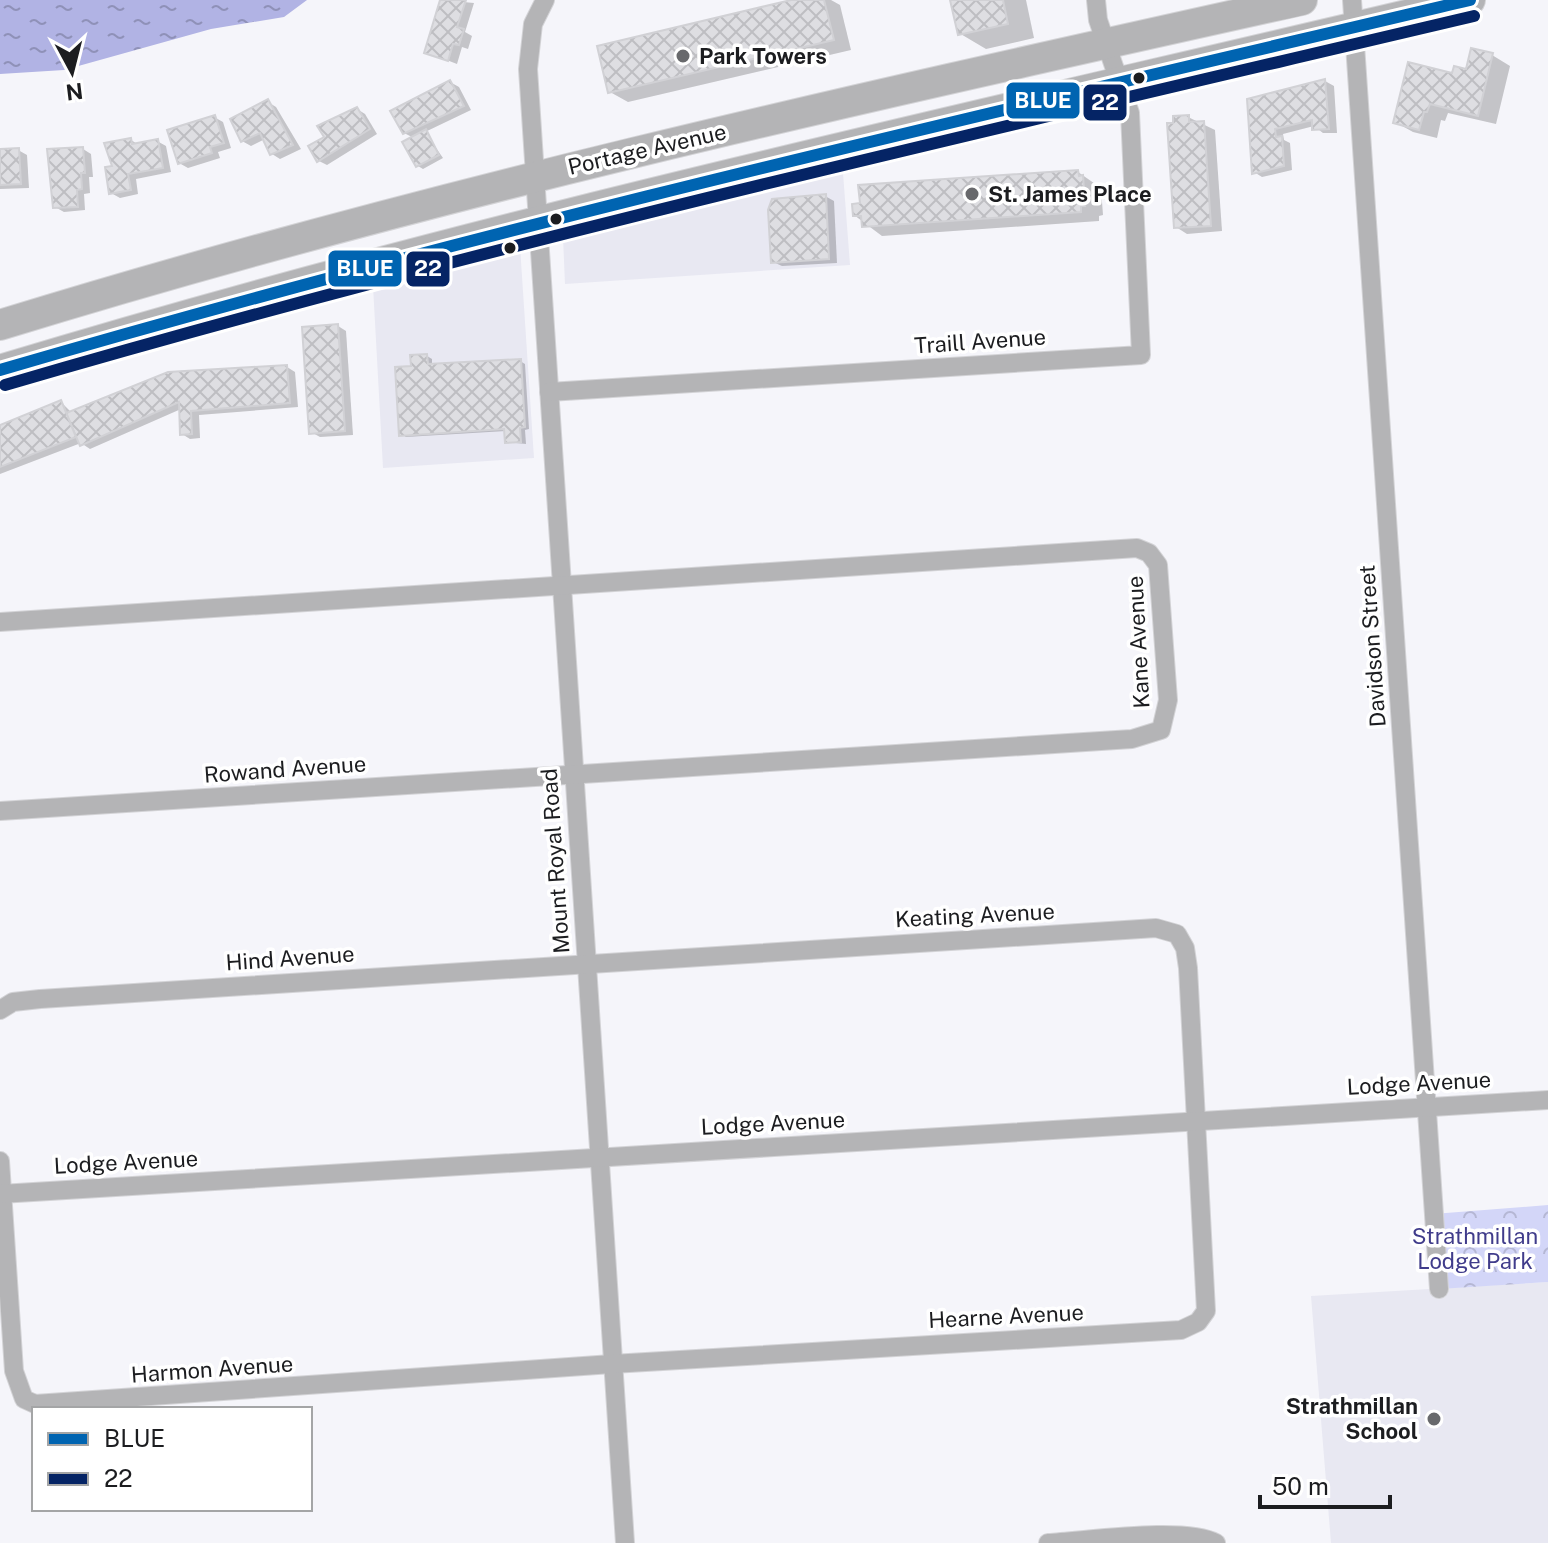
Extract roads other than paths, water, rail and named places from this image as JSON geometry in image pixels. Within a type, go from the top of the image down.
[{"type":"highway","name":"Portage Avenue","points":[[0,325],[198,264],[534,175],[1302,0]]},
{"type":"highway","name":"Portage Avenue","points":[[0,370],[538,223],[1117,84],[1353,14],[1470,0]]},
{"type":"street","name":"Mount Royal Road","points":[[545,0],[533,24],[529,47],[534,175],[625,1543]]},
{"type":"street","points":[[1096,0],[1117,84]]},
{"type":"street","name":"Davidson Street","points":[[1353,14],[1439,1289]]},
{"type":"street","name":"Traill Avenue","points":[[549,392],[1141,355],[1130,113],[1117,84]]},
{"type":"street","name":"Kane Avenue","points":[[561,584],[1137,548],[1149,553],[1158,565],[1162,584],[1167,718],[1161,730],[1148,737],[573,773]]},
{"type":"street","points":[[0,622],[561,584]]},
{"type":"street","name":"Rowand Avenue","points":[[0,811],[573,773]]},
{"type":"street","name":"Keating Avenue","points":[[585,962],[1156,928],[1177,934],[1185,948],[1197,1121]]},
{"type":"street","name":"Hind Avenue","points":[[0,1010],[13,1002],[40,999],[585,962]]},
{"type":"street","name":"Lodge Avenue","points":[[1,1194],[1548,1100]]},
{"type":"street","name":"Hearne Avenue","points":[[612,1364],[1181,1330],[1198,1322],[1206,1311],[1197,1121]]},
{"type":"street","points":[[0,1161],[1,1194]]},
{"type":"street","name":"Harmon Avenue","points":[[1,1194],[14,1371],[24,1399],[35,1404],[612,1364]]},
{"type":"street","points":[[1048,1543],[1180,1535],[1204,1537],[1216,1543]]},
{"type":"water","points":[[0,0],[307,0],[284,17],[211,29],[64,70],[0,74]]},
{"type":"place","name":"Park Towers","points":[[683,56]]},
{"type":"place","name":"St. James Place","points":[[972,194]]},
{"type":"place","name":"Strathmillan School","points":[[1434,1419]]},
{"type":"park label","name":"Strathmillan Lodge Park","points":[[1475,1248]]}]
